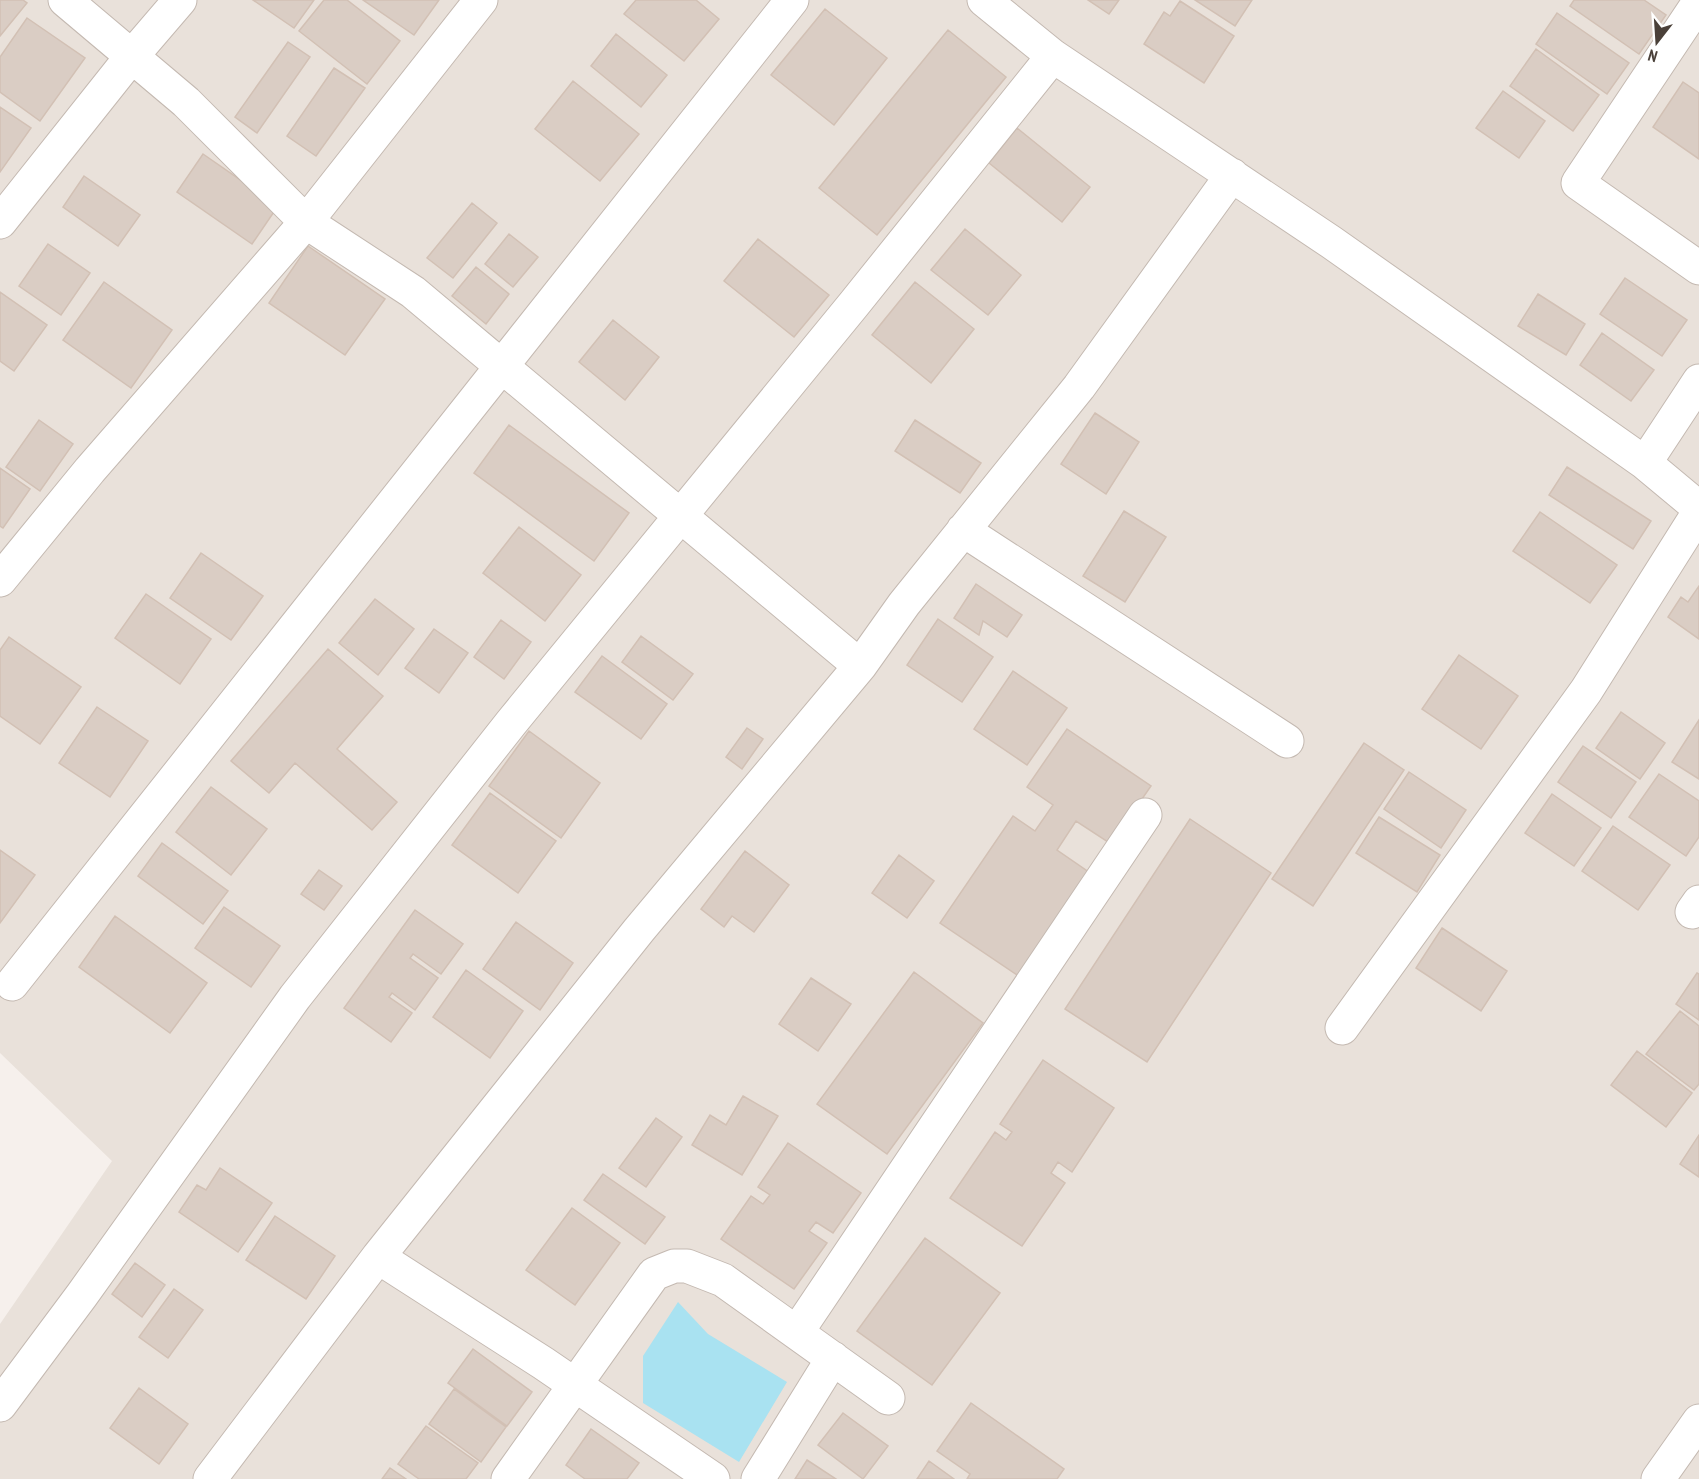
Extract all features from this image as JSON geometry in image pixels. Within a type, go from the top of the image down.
[{"type":"street","points":[[65,0],[186,102],[306,222],[413,292],[860,666]]},
{"type":"street","points":[[0,222],[132,56],[180,0]]},
{"type":"street","points":[[0,580],[90,470],[306,222],[481,0]]},
{"type":"street","points":[[12,984],[792,0]]},
{"type":"street","points":[[1699,2],[1578,183],[1699,268]]},
{"type":"street","points":[[992,3],[1053,56],[1331,242],[1645,463],[1699,510],[1586,691],[1342,1028]]},
{"type":"street","points":[[0,1405],[295,997],[511,723],[862,295],[1053,56]]},
{"type":"street","points":[[210,1479],[378,1257],[639,930],[860,666],[904,604],[1079,387],[1232,175]]},
{"type":"street","points":[[1645,463],[1699,381]]},
{"type":"street","points":[[963,530],[1287,741]]},
{"type":"street","points":[[797,1332],[1144,815]]},
{"type":"street","points":[[378,1257],[575,1385],[714,1479]]},
{"type":"street","points":[[508,1479],[654,1274],[674,1266],[687,1266],[723,1280],[888,1398]]},
{"type":"street","points":[[758,1479],[833,1358]]},
{"type":"street","points":[[1658,1479],[1699,1420]]},
{"type":"shaded area","points":[[0,0],[1699,0],[1699,1479],[0,1479],[0,1324],[112,1161],[0,1053]]},
{"type":"water","points":[[678,1302],[708,1334],[787,1382],[739,1462],[643,1403],[643,1356]]},
{"type":"building","points":[[0,0],[23,0],[27,3],[0,36]]},
{"type":"building","points":[[253,0],[314,0],[294,28]]},
{"type":"building","points":[[324,0],[347,0],[400,41],[367,84],[299,31]]},
{"type":"building","points":[[363,0],[439,0],[414,35]]},
{"type":"building","points":[[636,0],[696,0],[719,19],[684,61],[624,14]]},
{"type":"building","points":[[1088,0],[1119,0],[1109,14]]},
{"type":"building","points":[[1195,0],[1252,0],[1235,26]]},
{"type":"building","points":[[1574,0],[1644,0],[1666,15],[1639,54],[1570,6]]},
{"type":"building","points":[[1180,1],[1234,36],[1204,83],[1144,44],[1164,12],[1170,16]]},
{"type":"building","points":[[825,9],[887,58],[834,125],[771,75]]},
{"type":"building","points":[[1557,13],[1629,63],[1607,94],[1536,44]]},
{"type":"building","points":[[27,18],[85,58],[40,121],[0,92],[0,57]]},
{"type":"building","points":[[948,30],[1006,77],[877,235],[819,188]]},
{"type":"building","points":[[616,34],[667,75],[641,107],[591,66]]},
{"type":"building","points":[[288,42],[310,57],[257,133],[235,117]]},
{"type":"building","points":[[1536,49],[1599,95],[1573,131],[1510,86]]},
{"type":"building","points":[[334,68],[365,88],[316,156],[287,136]]},
{"type":"building","points":[[573,81],[639,134],[600,181],[535,129]]},
{"type":"building","points":[[1683,82],[1699,93],[1699,159],[1653,127]]},
{"type":"building","points":[[1503,91],[1545,121],[1519,158],[1476,128]]},
{"type":"building","points":[[0,107],[31,128],[0,172]]},
{"type":"building","points":[[1017,128],[1090,187],[1062,222],[989,163]]},
{"type":"building","points":[[203,154],[278,206],[252,244],[177,192]]},
{"type":"building","points":[[84,176],[140,215],[118,246],[63,207]]},
{"type":"building","points":[[472,203],[497,223],[453,278],[427,258]]},
{"type":"building","points":[[965,229],[1021,275],[988,315],[931,270]]},
{"type":"building","points":[[509,234],[538,257],[513,287],[485,264]]},
{"type":"building","points":[[758,239],[829,295],[794,337],[724,281]]},
{"type":"building","points":[[48,244],[90,273],[61,315],[19,286]]},
{"type":"building","points":[[308,246],[385,299],[345,355],[269,303]]},
{"type":"building","points":[[476,267],[509,294],[486,324],[452,296]]},
{"type":"building","points":[[1625,278],[1687,320],[1662,356],[1600,314]]},
{"type":"building","points":[[104,282],[172,330],[131,388],[63,340]]},
{"type":"building","points":[[915,282],[974,329],[931,383],[872,335]]},
{"type":"building","points":[[0,292],[47,325],[14,371],[0,361]]},
{"type":"building","points":[[1538,294],[1585,324],[1566,355],[1518,326]]},
{"type":"building","points":[[613,320],[659,357],[625,400],[579,362]]},
{"type":"building","points":[[1602,333],[1654,370],[1631,401],[1580,365]]},
{"type":"building","points":[[1095,413],[1139,442],[1106,494],[1061,464]]},
{"type":"building","points":[[39,420],[73,444],[40,491],[6,467]]},
{"type":"building","points":[[915,420],[981,463],[960,493],[895,451]]},
{"type":"building","points":[[509,425],[629,513],[594,561],[474,473]]},
{"type":"building","points":[[1567,467],[1651,521],[1633,549],[1549,495]]},
{"type":"building","points":[[0,468],[30,489],[3,528],[0,526]]},
{"type":"building","points":[[1124,511],[1166,537],[1125,602],[1083,576]]},
{"type":"building","points":[[1540,512],[1617,565],[1590,603],[1513,551]]},
{"type":"building","points":[[519,527],[581,575],[545,621],[483,573]]},
{"type":"building","points":[[201,553],[263,596],[231,640],[170,598]]},
{"type":"building","points":[[976,584],[1022,615],[1007,637],[983,621],[979,635],[954,618]]},
{"type":"building","points":[[1699,586],[1699,639],[1668,617],[1681,597],[1688,602]]},
{"type":"building","points":[[146,594],[211,639],[180,684],[115,638]]},
{"type":"building","points":[[375,599],[414,629],[378,675],[339,643]]},
{"type":"building","points":[[938,619],[993,657],[962,702],[907,665]]},
{"type":"building","points":[[501,620],[531,642],[504,679],[474,657]]},
{"type":"building","points":[[434,629],[468,653],[439,693],[405,668]]},
{"type":"building","points":[[641,636],[693,674],[673,700],[622,662]]},
{"type":"building","points":[[9,637],[81,687],[40,744],[0,716],[0,650]]},
{"type":"building","points":[[328,649],[383,696],[337,749],[397,802],[372,830],[295,763],[269,793],[231,761]]},
{"type":"building","points":[[1459,655],[1518,696],[1481,749],[1422,709]]},
{"type":"building","points":[[602,656],[667,704],[641,739],[575,692]]},
{"type":"building","points":[[1013,671],[1067,708],[1027,765],[974,729]]},
{"type":"building","points":[[97,707],[148,741],[110,797],[59,763]]},
{"type":"building","points":[[1621,712],[1665,743],[1640,779],[1596,748]]},
{"type":"building","points":[[1699,720],[1699,779],[1672,762]]},
{"type":"building","points":[[747,728],[763,739],[742,769],[726,757]]},
{"type":"building","points":[[1067,729],[1151,786],[1111,844],[1076,821],[1057,850],[1096,877],[1026,981],[940,923],[1013,816],[1035,831],[1053,805],[1027,787]]},
{"type":"building","points":[[529,731],[600,783],[561,838],[489,786]]},
{"type":"building","points":[[1364,743],[1404,770],[1313,906],[1272,879]]},
{"type":"building","points":[[1583,746],[1636,782],[1611,818],[1558,782]]},
{"type":"building","points":[[1409,772],[1466,810],[1441,848],[1384,809]]},
{"type":"building","points":[[1659,774],[1699,801],[1699,837],[1686,856],[1629,817]]},
{"type":"building","points":[[211,787],[267,829],[231,875],[176,832]]},
{"type":"building","points":[[490,793],[556,841],[518,893],[452,845]]},
{"type":"building","points":[[1552,794],[1601,828],[1574,866],[1525,833]]},
{"type":"building","points":[[1379,817],[1440,855],[1417,892],[1356,853]]},
{"type":"building","points":[[1190,819],[1271,873],[1147,1062],[1065,1009]]},
{"type":"building","points":[[1613,826],[1670,865],[1638,910],[1582,871]]},
{"type":"building","points":[[162,843],[228,891],[203,924],[138,876]]},
{"type":"building","points":[[0,850],[35,875],[0,923]]},
{"type":"building","points":[[745,851],[789,885],[754,932],[732,916],[724,927],[701,909]]},
{"type":"building","points":[[899,855],[934,881],[907,918],[872,893]]},
{"type":"building","points":[[319,870],[342,886],[324,910],[301,894]]},
{"type":"building","points":[[224,907],[280,946],[251,987],[195,948]]},
{"type":"building","points":[[415,910],[463,944],[441,974],[413,954],[410,958],[438,978],[415,1010],[392,993],[389,997],[412,1013],[391,1042],[344,1008]]},
{"type":"building","points":[[115,916],[207,983],[170,1033],[79,967]]},
{"type":"building","points":[[516,922],[573,963],[540,1010],[483,969]]},
{"type":"building","points":[[1442,928],[1507,971],[1481,1011],[1416,968]]},
{"type":"building","points":[[466,970],[523,1011],[490,1058],[433,1017]]},
{"type":"building","points":[[914,972],[983,1023],[887,1154],[817,1104]]},
{"type":"building","points":[[1697,973],[1699,974],[1699,1020],[1676,1004]]},
{"type":"building","points":[[811,978],[851,1004],[818,1051],[779,1024]]},
{"type":"building","points":[[1680,1011],[1699,1026],[1699,1084],[1694,1090],[1646,1054]]},
{"type":"building","points":[[1637,1051],[1692,1093],[1666,1127],[1611,1085]]},
{"type":"building","points":[[1043,1060],[1114,1108],[1072,1172],[1058,1162],[1051,1173],[1065,1183],[1022,1246],[950,1198],[995,1132],[1006,1140],[1012,1132],[1000,1124]]},
{"type":"building","points":[[743,1096],[778,1116],[742,1175],[692,1145],[710,1115],[726,1125]]},
{"type":"building","points":[[656,1118],[682,1137],[646,1187],[619,1168]]},
{"type":"building","points":[[1699,1135],[1699,1177],[1680,1164]]},
{"type":"building","points":[[788,1143],[861,1193],[833,1233],[816,1222],[809,1231],[827,1243],[794,1289],[721,1239],[751,1196],[763,1204],[770,1195],[758,1187]]},
{"type":"building","points":[[220,1168],[272,1203],[238,1252],[179,1212],[197,1185],[206,1190]]},
{"type":"building","points":[[603,1174],[665,1217],[645,1244],[584,1200]]},
{"type":"building","points":[[572,1208],[620,1243],[575,1305],[526,1270]]},
{"type":"building","points":[[275,1216],[335,1256],[306,1299],[246,1260]]},
{"type":"building","points":[[925,1238],[1000,1293],[932,1385],[857,1331]]},
{"type":"building","points":[[135,1263],[165,1285],[142,1317],[112,1294]]},
{"type":"building","points":[[174,1289],[203,1310],[168,1358],[139,1337]]},
{"type":"building","points":[[473,1349],[532,1392],[507,1426],[448,1383]]},
{"type":"building","points":[[139,1388],[188,1424],[159,1464],[110,1428]]},
{"type":"building","points":[[454,1389],[506,1427],[481,1462],[429,1424]]},
{"type":"building","points":[[971,1403],[1064,1469],[1057,1479],[967,1479],[970,1474],[937,1451]]},
{"type":"building","points":[[843,1413],[888,1446],[863,1479],[818,1445]]},
{"type":"building","points":[[426,1426],[478,1463],[466,1479],[419,1479],[398,1464]]},
{"type":"building","points":[[591,1429],[639,1463],[627,1479],[585,1479],[566,1465]]},
{"type":"building","points":[[807,1460],[836,1479],[795,1479]]},
{"type":"building","points":[[929,1461],[954,1479],[917,1479]]},
{"type":"building","points":[[390,1468],[406,1479],[382,1479]]}]
